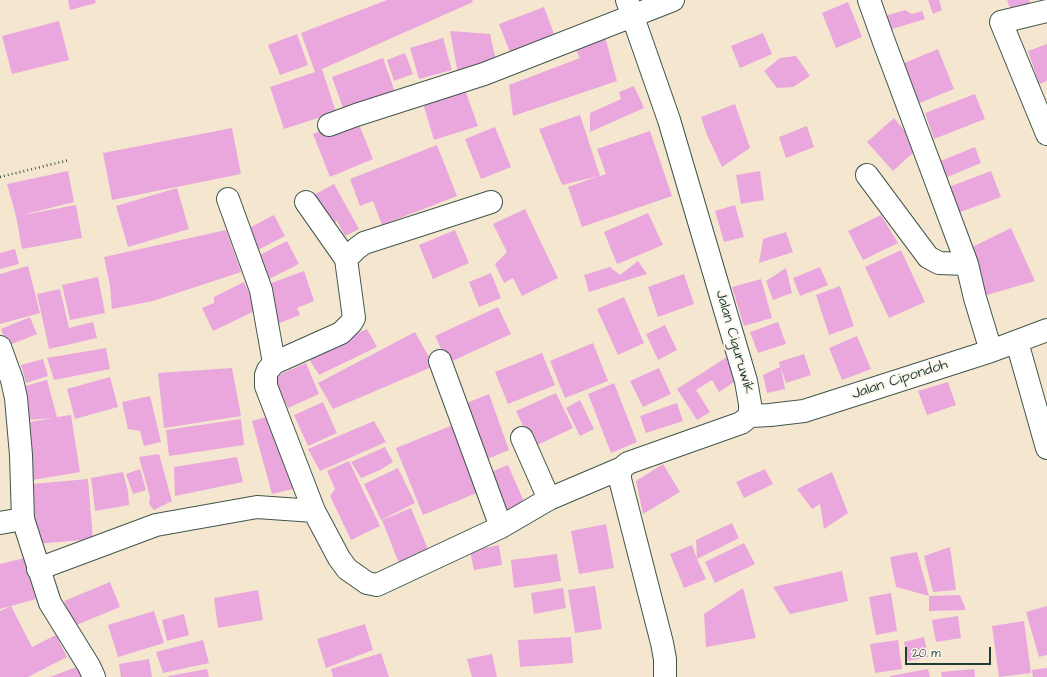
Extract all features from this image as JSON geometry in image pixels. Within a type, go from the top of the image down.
[{"type":"street","points":[[329,125],[484,74],[630,8],[673,0]]},
{"type":"street","points":[[869,0],[968,264],[975,298],[991,352]]},
{"type":"street","name":"Jalan Ciguruwik","points":[[274,363],[266,375],[266,386],[314,511],[339,558],[347,569],[367,584],[377,585],[501,526],[549,499],[622,468],[628,463],[741,423],[750,416],[750,404],[746,381],[671,128],[630,8]]},
{"type":"street","points":[[1047,10],[1001,22],[1047,134]]},
{"type":"street","points":[[867,176],[928,257],[939,263],[968,264]]},
{"type":"street","points":[[228,199],[261,290],[274,363],[341,333],[354,318],[346,259],[306,202]]},
{"type":"street","points":[[346,259],[356,249],[364,244],[491,202]]},
{"type":"street","name":"Jalan Cipondoh","points":[[750,416],[804,411],[991,352],[1047,330]]},
{"type":"street","points":[[1017,342],[1047,448]]},
{"type":"street","points":[[0,347],[12,380],[16,398],[21,456],[23,519],[50,603],[89,666],[94,677]]},
{"type":"street","points":[[440,361],[501,526]]},
{"type":"street","points":[[522,438],[549,499]]},
{"type":"street","points":[[622,468],[620,479],[662,643],[664,677]]},
{"type":"street","points":[[38,568],[156,525],[257,507],[314,511]]},
{"type":"street","points":[[0,524],[23,519]]},
{"type":"path","points":[[0,178],[69,160]]},
{"type":"building","points":[[68,0],[95,0],[96,3],[70,10]]},
{"type":"building","points":[[387,0],[472,0],[473,2],[322,69],[336,112],[284,129],[270,87],[315,72],[301,33]]},
{"type":"building","points":[[928,0],[939,0],[942,10],[933,14]]},
{"type":"building","points":[[1007,0],[1029,0],[1031,4],[1011,10]]},
{"type":"building","points":[[848,2],[862,37],[836,48],[822,13]]},
{"type":"building","points":[[544,7],[556,39],[511,55],[499,24]]},
{"type":"building","points":[[905,10],[912,14],[922,11],[925,19],[889,30],[885,16]]},
{"type":"building","points":[[59,21],[69,60],[12,74],[2,36]]},
{"type":"building","points":[[450,31],[490,34],[497,65],[458,74]]},
{"type":"building","points":[[763,33],[772,54],[740,68],[731,46]]},
{"type":"building","points":[[297,34],[308,65],[280,75],[268,45]]},
{"type":"building","points":[[605,37],[617,81],[513,116],[509,85],[580,58],[573,45]]},
{"type":"building","points":[[443,38],[452,70],[419,79],[410,48]]},
{"type":"building","points":[[1047,44],[1047,81],[1039,84],[1028,51]]},
{"type":"building","points":[[938,49],[954,89],[917,104],[902,64]]},
{"type":"building","points":[[405,53],[413,74],[394,81],[387,60]]},
{"type":"building","points":[[796,56],[810,76],[793,87],[777,88],[764,71],[780,58]]},
{"type":"building","points":[[383,58],[395,92],[344,111],[332,77]]},
{"type":"building","points":[[634,86],[644,108],[590,132],[590,113],[621,99],[619,92]]},
{"type":"building","points":[[464,87],[478,126],[434,140],[422,100]]},
{"type":"building","points":[[975,94],[985,119],[934,139],[925,113]]},
{"type":"building","points":[[735,104],[750,148],[722,167],[707,135],[701,117]]},
{"type":"building","points":[[580,115],[600,176],[606,174],[597,149],[650,131],[672,196],[582,227],[568,187],[599,176],[562,185],[539,129]]},
{"type":"building","points":[[356,117],[373,159],[330,177],[313,134]]},
{"type":"building","points":[[894,118],[910,137],[914,152],[893,171],[867,142]]},
{"type":"building","points":[[807,126],[814,147],[786,158],[779,137]]},
{"type":"building","points":[[495,127],[511,167],[481,179],[465,139]]},
{"type":"building","points":[[232,128],[241,174],[112,200],[103,153]]},
{"type":"building","points":[[437,145],[457,196],[382,225],[373,201],[360,206],[350,179]]},
{"type":"building","points":[[975,147],[981,163],[945,178],[938,162]]},
{"type":"building","points":[[68,171],[74,202],[22,215],[76,205],[82,238],[22,249],[16,216],[7,184]]},
{"type":"building","points":[[760,171],[764,200],[741,204],[736,175]]},
{"type":"building","points":[[991,171],[1001,197],[955,214],[946,188]]},
{"type":"building","points":[[334,184],[359,229],[345,236],[337,221],[329,226],[312,196]]},
{"type":"building","points":[[177,188],[189,229],[128,247],[116,206]]},
{"type":"building","points":[[735,205],[744,237],[724,242],[715,211]]},
{"type":"building","points":[[525,209],[558,278],[522,296],[513,278],[504,283],[495,264],[507,252],[493,224]]},
{"type":"building","points":[[648,213],[663,245],[617,264],[604,232]]},
{"type":"building","points":[[274,215],[285,236],[254,252],[243,231]]},
{"type":"building","points":[[881,215],[898,243],[863,260],[848,231]]},
{"type":"building","points":[[1011,228],[1035,281],[980,297],[968,249]]},
{"type":"building","points":[[226,230],[241,272],[153,301],[112,309],[110,286],[104,257]]},
{"type":"building","points":[[455,230],[469,263],[433,279],[419,245]]},
{"type":"building","points":[[786,232],[793,252],[759,263],[763,239]]},
{"type":"building","points":[[287,241],[299,264],[265,281],[254,258]]},
{"type":"building","points":[[15,249],[19,264],[0,269],[0,253]]},
{"type":"building","points":[[901,250],[925,302],[889,318],[865,267]]},
{"type":"building","points":[[638,261],[647,274],[589,292],[584,275],[610,267],[620,275]]},
{"type":"building","points":[[28,266],[40,313],[0,324],[0,274]]},
{"type":"building","points":[[820,267],[828,285],[800,296],[793,278]]},
{"type":"building","points":[[786,268],[792,293],[773,300],[766,281]]},
{"type":"building","points":[[304,271],[314,301],[297,308],[300,315],[277,324],[263,286]]},
{"type":"building","points":[[491,273],[501,298],[479,307],[469,282]]},
{"type":"building","points":[[684,274],[694,304],[658,317],[648,287]]},
{"type":"building","points":[[98,277],[105,313],[70,320],[62,285]]},
{"type":"building","points":[[761,279],[772,318],[744,326],[732,287]]},
{"type":"building","points":[[244,282],[257,310],[213,331],[202,308],[214,303],[214,297]]},
{"type":"building","points":[[840,286],[854,326],[829,335],[816,295]]},
{"type":"building","points":[[60,289],[69,328],[93,322],[97,338],[49,349],[37,294]]},
{"type":"building","points":[[624,297],[644,343],[618,355],[597,309]]},
{"type":"building","points":[[498,307],[511,334],[448,363],[435,336]]},
{"type":"building","points":[[30,317],[37,334],[7,346],[1,329]]},
{"type":"building","points":[[778,322],[786,344],[758,353],[750,332]]},
{"type":"building","points":[[665,325],[677,350],[658,360],[646,334]]},
{"type":"building","points":[[367,329],[377,347],[319,375],[307,356]]},
{"type":"building","points":[[415,332],[434,366],[333,409],[318,383]]},
{"type":"building","points":[[857,336],[871,369],[842,380],[829,348]]},
{"type":"building","points":[[593,343],[608,381],[565,398],[550,361]]},
{"type":"building","points":[[106,348],[110,369],[54,380],[47,358]]},
{"type":"building","points":[[542,353],[555,385],[508,404],[495,372]]},
{"type":"building","points":[[804,354],[811,375],[786,383],[781,368],[785,389],[767,393],[763,375],[780,367],[779,362]]},
{"type":"building","points":[[727,357],[740,378],[719,392],[712,380],[696,390],[710,412],[697,420],[677,389]]},
{"type":"building","points":[[43,359],[48,376],[26,383],[21,365]]},
{"type":"building","points":[[306,363],[319,394],[288,408],[274,377]]},
{"type":"building","points":[[232,368],[241,416],[164,428],[158,373]]},
{"type":"building","points":[[659,368],[671,394],[643,407],[630,381]]},
{"type":"building","points":[[110,377],[118,407],[75,419],[67,389]]},
{"type":"building","points":[[47,380],[57,417],[71,415],[80,472],[33,480],[24,423],[53,418],[27,420],[21,387]]},
{"type":"building","points":[[948,382],[956,405],[927,415],[918,391]]},
{"type":"building","points":[[614,383],[637,442],[611,453],[588,394]]},
{"type":"building","points":[[556,393],[573,428],[533,447],[516,411]]},
{"type":"building","points":[[489,394],[509,450],[485,460],[464,404]]},
{"type":"building","points":[[150,396],[161,442],[144,446],[140,431],[128,429],[122,402]]},
{"type":"building","points":[[580,400],[594,429],[580,436],[566,408]]},
{"type":"building","points":[[323,402],[337,433],[308,446],[294,415]]},
{"type":"building","points":[[677,403],[683,421],[646,433],[640,416]]},
{"type":"building","points":[[274,415],[293,489],[272,494],[252,421]]},
{"type":"building","points":[[241,419],[244,445],[169,456],[166,430]]},
{"type":"building","points":[[374,421],[386,442],[320,471],[308,449]]},
{"type":"building","points":[[458,423],[484,490],[423,515],[396,448]]},
{"type":"building","points":[[385,447],[393,462],[380,470],[361,478],[351,462]]},
{"type":"building","points":[[159,454],[172,501],[154,510],[149,504],[150,497],[139,457]]},
{"type":"building","points":[[237,457],[243,482],[175,496],[174,467]]},
{"type":"building","points":[[349,461],[380,526],[351,540],[330,496],[335,489],[327,471]]},
{"type":"building","points":[[663,464],[680,492],[643,514],[636,481]]},
{"type":"building","points":[[508,465],[525,504],[502,513],[486,474]]},
{"type":"building","points":[[398,468],[415,503],[381,520],[364,484]]},
{"type":"building","points":[[140,469],[146,490],[133,494],[126,474]]},
{"type":"building","points":[[765,469],[773,484],[744,498],[736,482]]},
{"type":"building","points":[[123,472],[128,491],[129,505],[95,511],[91,478]]},
{"type":"building","points":[[832,472],[848,513],[824,529],[820,504],[812,509],[797,489]]},
{"type":"building","points":[[88,479],[93,539],[36,544],[32,484]]},
{"type":"building","points":[[411,508],[430,554],[400,566],[382,520]]},
{"type":"building","points":[[732,523],[739,538],[697,559],[696,540]]},
{"type":"building","points":[[606,524],[614,568],[579,574],[571,531]]},
{"type":"building","points":[[744,543],[755,564],[715,583],[705,562]]},
{"type":"building","points":[[499,545],[502,565],[474,570],[470,551]]},
{"type":"building","points":[[692,545],[706,579],[684,588],[670,554]]},
{"type":"building","points":[[950,547],[956,590],[933,592],[924,556]]},
{"type":"building","points":[[917,552],[929,596],[896,587],[890,557]]},
{"type":"building","points":[[557,554],[561,581],[514,588],[511,560]]},
{"type":"building","points":[[24,558],[36,599],[0,609],[0,564]]},
{"type":"building","points":[[842,571],[848,601],[790,614],[773,587]]},
{"type":"building","points":[[110,582],[120,607],[74,626],[64,601]]},
{"type":"building","points":[[595,586],[602,629],[575,633],[568,590]]},
{"type":"building","points":[[563,588],[566,608],[534,614],[531,593]]},
{"type":"building","points":[[743,588],[756,638],[706,647],[704,614]]},
{"type":"building","points":[[258,590],[263,620],[218,628],[214,598]]},
{"type":"building","points":[[891,593],[897,631],[876,635],[869,597]]},
{"type":"building","points":[[960,595],[966,610],[929,611],[929,596]]},
{"type":"building","points":[[11,606],[32,647],[56,635],[67,657],[28,677],[0,677],[0,611]]},
{"type":"building","points":[[1047,606],[1047,655],[1039,657],[1026,612]]},
{"type":"building","points":[[154,611],[164,643],[118,657],[108,625]]},
{"type":"building","points":[[184,614],[189,635],[167,641],[162,620]]},
{"type":"building","points":[[958,616],[961,638],[936,642],[932,620]]},
{"type":"building","points":[[1024,621],[1031,673],[999,677],[992,626]]},
{"type":"building","points":[[365,624],[373,650],[326,668],[317,639]]},
{"type":"building","points":[[571,637],[573,663],[520,667],[518,640]]},
{"type":"building","points":[[924,637],[928,657],[908,661],[904,642]]},
{"type":"building","points":[[203,640],[209,663],[163,673],[156,652]]},
{"type":"building","points":[[898,640],[902,669],[875,673],[870,644]]},
{"type":"building","points":[[381,653],[389,677],[333,677],[331,669]]},
{"type":"building","points":[[492,654],[497,677],[472,677],[467,659]]},
{"type":"building","points":[[149,659],[152,677],[121,677],[119,664]]},
{"type":"building","points":[[79,666],[83,677],[50,677]]},
{"type":"building","points":[[1047,668],[1047,677],[1033,677],[1032,670]]},
{"type":"building","points":[[207,669],[209,677],[168,676]]},
{"type":"building","points":[[928,669],[930,677],[890,677],[890,676]]},
{"type":"building","points":[[974,669],[975,677],[942,677],[941,672]]}]
